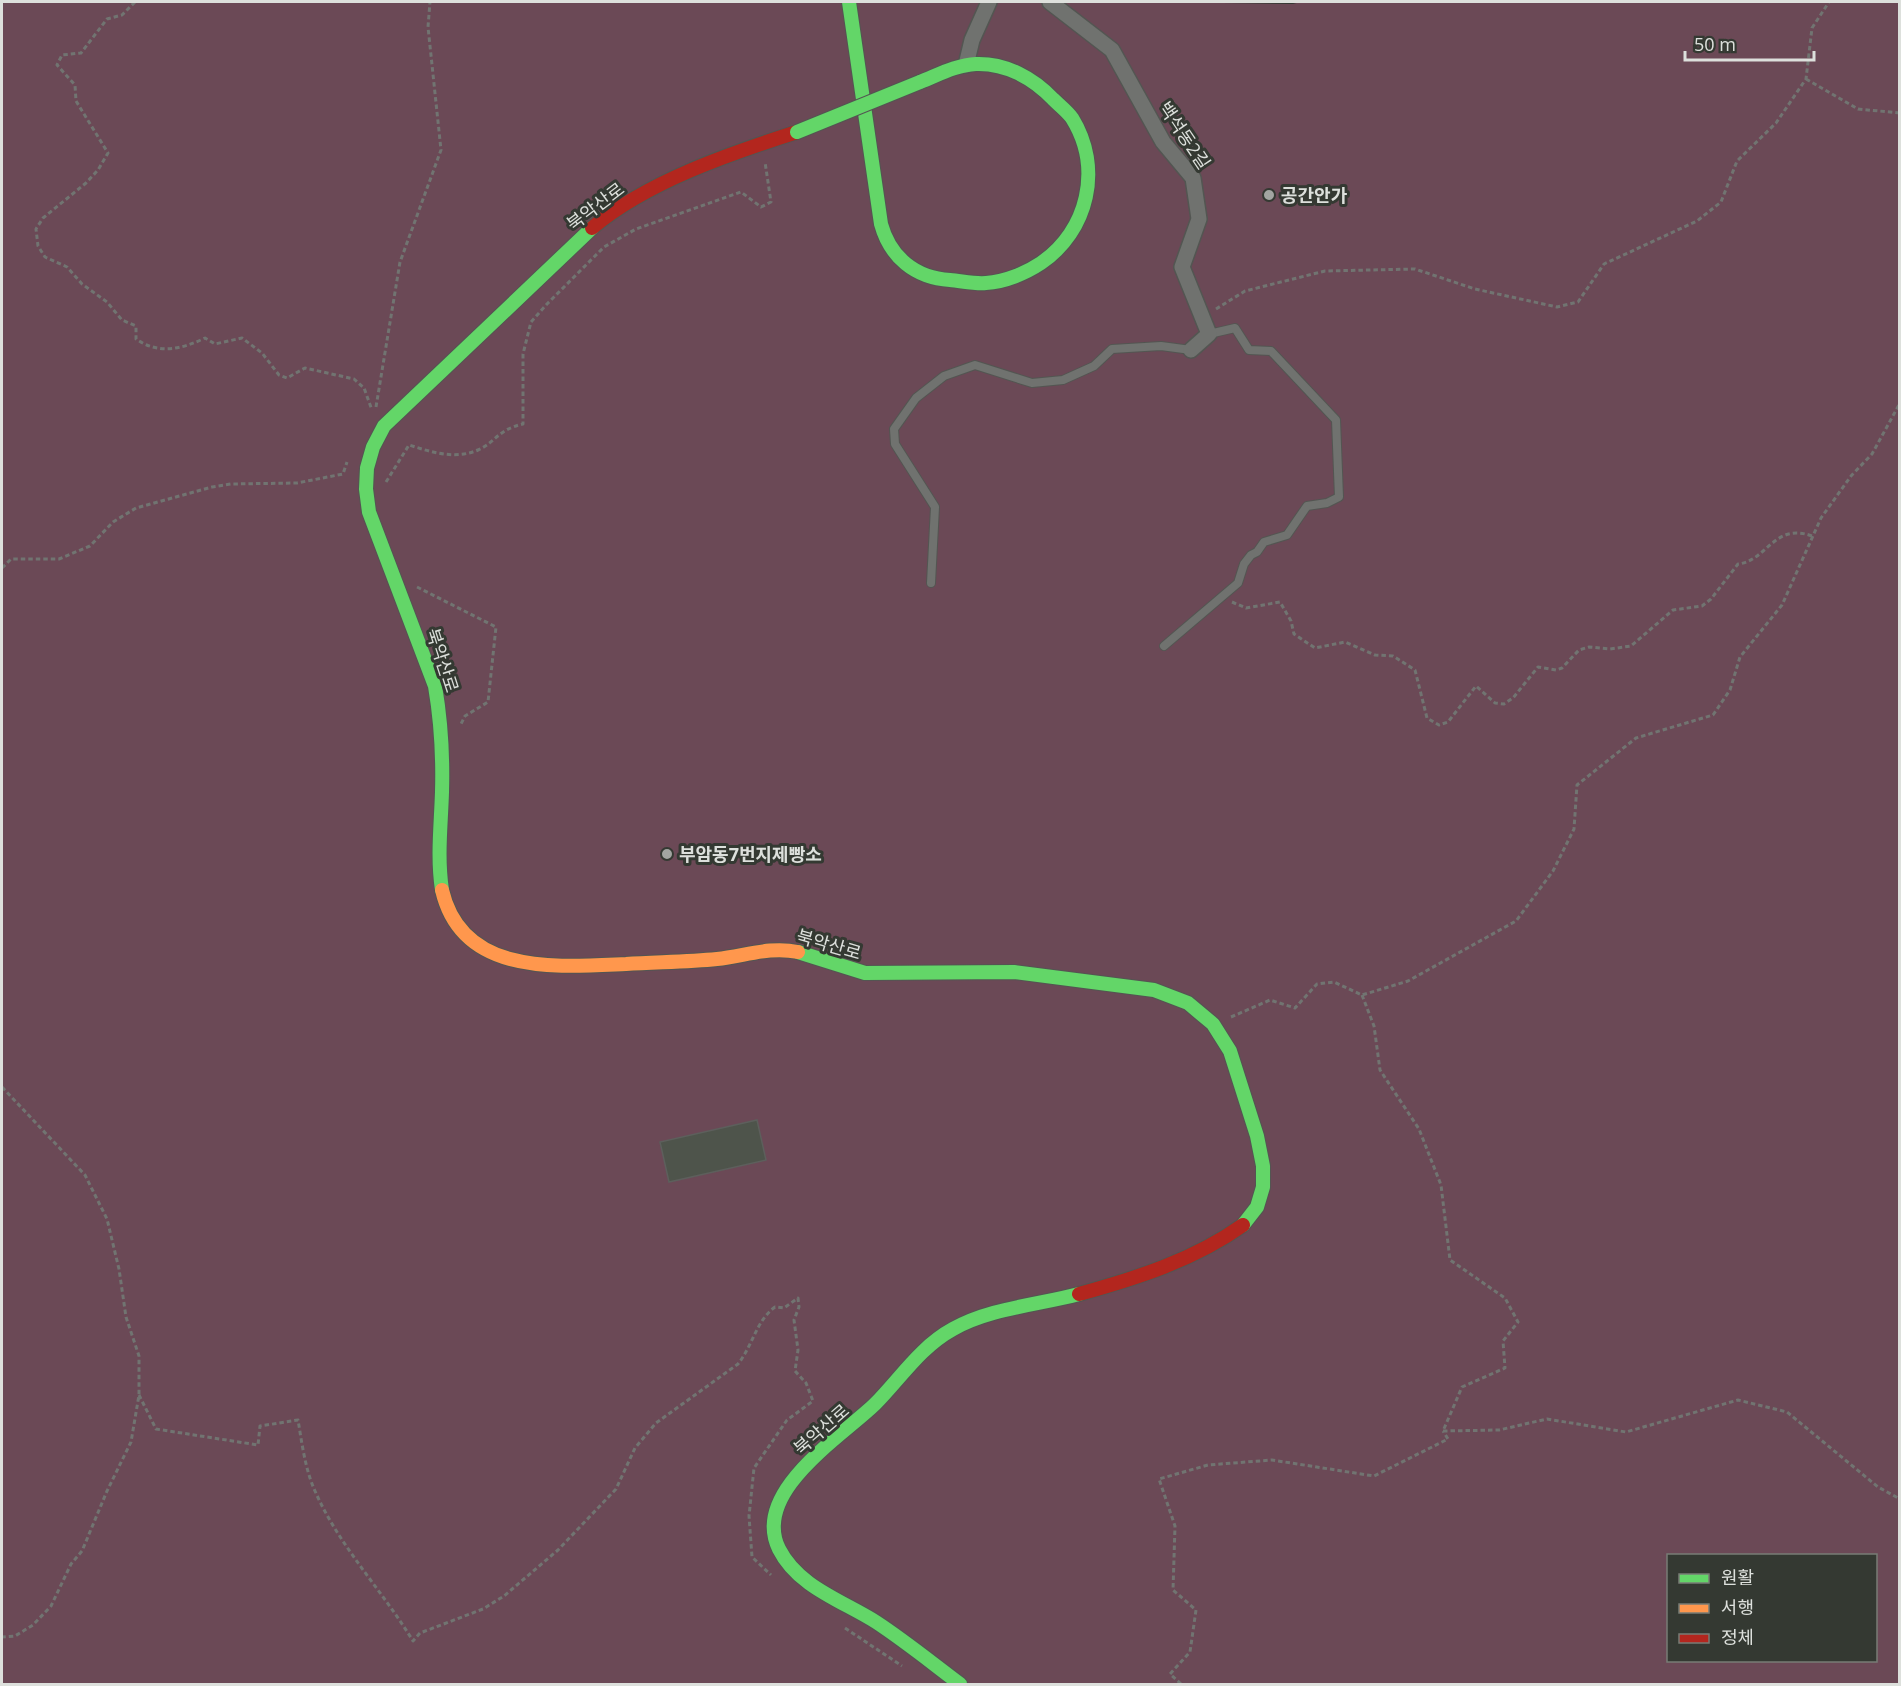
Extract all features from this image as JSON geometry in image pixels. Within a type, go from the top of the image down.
[{"type":"street","name":"북악산로","points":[[849,2],[884,238],[897,258],[915,273],[980,285],[1003,281],[1052,258],[1069,239],[1088,196],[1090,164],[1075,122],[1047,91],[1031,79],[1010,70],[986,64],[966,65],[920,82],[797,132],[762,143],[643,192],[605,217],[571,246],[384,426],[366,461],[365,493],[369,512],[435,686],[440,710],[442,787],[438,861],[445,905],[457,928],[476,946],[489,953],[534,963],[564,965],[719,959],[776,949],[797,951],[868,974],[987,970],[1039,974],[1156,990],[1177,997],[1212,1022],[1225,1041],[1236,1065],[1262,1155],[1263,1191],[1259,1205],[1241,1230],[1195,1256],[1043,1304],[968,1320],[939,1335],[913,1359],[865,1415],[809,1462],[789,1486],[778,1508],[776,1543],[797,1573],[814,1586],[882,1626],[960,1684]]},
{"type":"street","points":[[966,65],[972,40],[989,2]]},
{"type":"street","name":"백석동2길","points":[[1050,2],[1112,50],[1163,142],[1193,178],[1199,219],[1182,267],[1209,334]]},
{"type":"street","points":[[1191,350],[1209,334]]},
{"type":"lane","points":[[1164,646],[1238,583],[1244,564],[1264,542],[1287,535],[1307,506],[1327,503],[1339,497],[1336,420],[1271,351],[1249,350],[1235,328],[1209,334]]},
{"type":"lane","points":[[931,583],[935,507],[895,444],[894,429],[916,398],[944,376],[975,365],[1032,383],[1063,380],[1094,366],[1112,349],[1161,346],[1191,350]]},
{"type":"path","points":[[135,2],[122,15],[107,19],[81,53],[62,55],[57,65],[75,85],[76,101],[108,153],[98,170],[86,183],[43,218],[36,229],[38,246],[45,257],[67,267],[82,284],[107,302],[122,320],[136,326],[136,339],[144,345],[165,350],[188,346],[205,338],[215,344],[242,338],[262,353],[279,375],[287,378],[305,368],[354,379],[364,388],[374,415],[400,262],[441,150],[428,27],[430,2]]},
{"type":"path","points":[[1202,319],[1245,291],[1325,271],[1415,269],[1475,289],[1557,307],[1578,302],[1604,264],[1697,221],[1721,202],[1737,161],[1776,123],[1806,79],[1812,28],[1828,2]]},
{"type":"path","points":[[1806,79],[1858,109],[1899,113]]},
{"type":"path","points":[[382,487],[409,445],[442,456],[478,450],[506,428],[523,424],[523,354],[531,322],[604,247],[636,229],[741,192],[761,207],[771,202],[768,183]]},
{"type":"path","points":[[1212,1022],[1243,1014],[1270,1000],[1295,1008],[1317,984],[1334,981],[1362,994],[1408,981],[1467,951],[1516,921],[1553,871],[1574,829],[1578,785],[1636,738],[1713,715],[1730,690],[1740,657],[1782,605],[1821,518],[1851,476],[1872,454],[1899,403]]},
{"type":"path","points":[[2,568],[11,559],[59,559],[90,546],[113,522],[136,508],[231,484],[297,483],[343,474],[350,454]]},
{"type":"path","points":[[1223,596],[1246,608],[1280,602],[1291,621],[1294,634],[1315,648],[1345,642],[1375,655],[1393,656],[1415,670],[1427,718],[1439,725],[1448,722],[1476,686],[1496,703],[1504,704],[1513,698],[1539,668],[1556,670],[1563,668],[1579,650],[1589,646],[1610,649],[1631,646],[1673,610],[1702,606],[1711,599],[1738,564],[1744,564],[1788,532],[1801,532],[1812,537]]},
{"type":"path","points":[[393,575],[496,627],[488,702],[465,716],[455,733]]},
{"type":"path","points":[[1362,994],[1374,1026],[1380,1070],[1419,1129],[1441,1185],[1450,1260],[1505,1298],[1518,1322],[1503,1341],[1505,1368],[1462,1387],[1443,1431]]},
{"type":"path","points":[[2,1087],[85,1175],[107,1219],[119,1269],[126,1317],[139,1356],[139,1395],[131,1442],[82,1551],[71,1564],[51,1606],[33,1626],[15,1636],[2,1637]]},
{"type":"path","points":[[139,1395],[156,1429],[171,1432],[258,1445],[260,1426],[298,1419],[314,1490],[334,1527],[394,1609],[413,1641],[420,1633],[483,1609],[504,1596],[558,1550],[616,1488],[635,1448],[657,1423],[738,1364],[748,1350],[762,1317],[775,1307],[784,1308],[798,1298],[799,1307],[794,1320],[798,1350],[795,1371],[806,1383],[813,1401],[787,1419],[754,1468],[749,1516],[752,1557],[777,1580]]},
{"type":"path","points":[[1443,1431],[1498,1430],[1547,1419],[1626,1432],[1738,1400],[1787,1412],[1878,1487],[1899,1499]]},
{"type":"path","points":[[1181,1684],[1170,1674],[1190,1652],[1196,1610],[1173,1590],[1175,1526],[1159,1479],[1208,1465],[1272,1461],[1374,1476],[1448,1439],[1443,1431]]},
{"type":"path","points":[[842,1626],[907,1669]]},
{"type":"shaded area","points":[[2,2],[1293,4],[1300,2],[1899,2],[1899,1684],[2,1684]]},
{"type":"building","points":[[757,1120],[766,1160],[669,1182],[660,1142]]},
{"type":"traffic: fast","points":[[849,2],[881,224],[885,236],[898,256],[906,264],[926,275],[972,283],[1008,279],[1041,263],[1057,250],[1070,234],[1080,216],[1086,197],[1087,157],[1072,118],[1045,91],[1028,78],[998,66],[987,64],[961,66],[920,82]]},
{"type":"traffic: fast","points":[[797,132],[920,82]]},
{"type":"traffic: fast","points":[[442,890],[440,853],[442,752],[435,686],[369,512],[366,489],[367,468],[373,447],[384,426],[592,228]]},
{"type":"traffic: fast","points":[[798,952],[865,973],[1014,972],[1154,990],[1188,1003],[1213,1024],[1230,1051],[1257,1136],[1263,1166],[1263,1187],[1257,1207],[1243,1225]]},
{"type":"traffic: fast","points":[[960,1684],[887,1629],[822,1592],[798,1573],[779,1549],[774,1528],[777,1507],[788,1487],[822,1449],[875,1404],[920,1354],[941,1336],[983,1316],[1079,1294]]},
{"type":"traffic: slow","points":[[442,890],[453,918],[469,938],[491,952],[515,960],[542,965],[571,966],[706,960],[777,950],[798,952]]},
{"type":"traffic: jam","points":[[592,228],[663,183],[717,159],[797,132]]},
{"type":"traffic: jam","points":[[1079,1294],[1164,1267],[1205,1248],[1243,1225]]},
{"type":"place","name":"공간안가","points":[[1269,195]]},
{"type":"place","name":"부암동7번지제빵소","points":[[667,854]]}]
